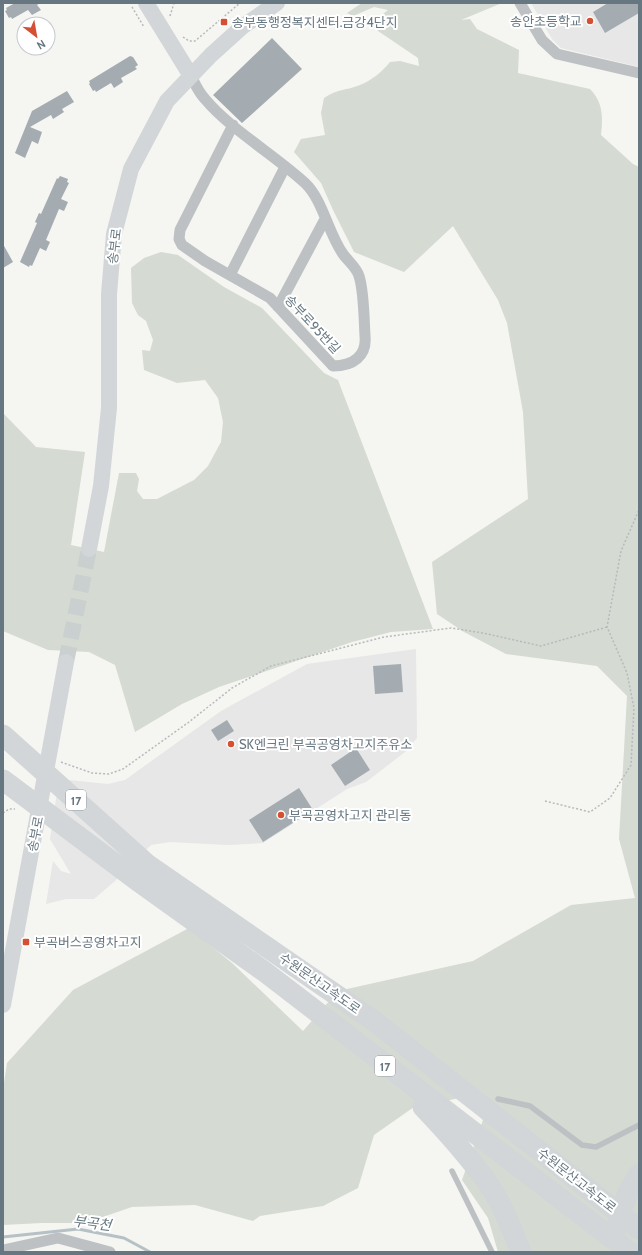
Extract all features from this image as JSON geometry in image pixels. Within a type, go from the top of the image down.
[{"type":"highway","name":"수원문산고속도로","points":[[3,735],[143,873],[365,1051],[630,1252]]},
{"type":"highway","name":"수원문산고속도로","points":[[3,780],[143,873],[374,1021],[639,1229]]},
{"type":"highway","points":[[365,1051],[439,1123],[490,1186],[509,1222],[522,1252]]},
{"type":"highway","points":[[618,1252],[635,1195],[639,1174]]},
{"type":"highway","points":[[608,1252],[635,1195]]},
{"type":"street","name":"송부로","points":[[89,549],[101,486],[109,408],[109,294],[114,234],[131,169],[168,101],[192,74],[242,27],[277,3]]},
{"type":"street","points":[[520,3],[542,40],[557,54],[639,72]]},
{"type":"street","points":[[149,5],[192,74]]},
{"type":"street","name":"송부로95번길","points":[[192,74],[205,99],[233,125],[304,182],[315,195],[342,253],[359,274],[366,343],[363,354],[341,366],[333,366],[270,298],[188,249],[182,245],[179,239],[180,230],[233,125]]},
{"type":"street","points":[[230,275],[285,167]]},
{"type":"street","points":[[278,307],[325,219]]},
{"type":"street","name":"송부로","points":[[3,1005],[66,662]]},
{"type":"street","points":[[3,1250],[58,1238],[110,1252]]},
{"type":"lane","points":[[498,1099],[530,1106],[582,1145],[596,1147],[639,1125]]},
{"type":"lane","points":[[452,1171],[492,1252]]},
{"type":"path","points":[[169,16],[174,3]]},
{"type":"path","points":[[180,35],[189,41],[195,41],[240,3]]},
{"type":"path","points":[[144,27],[149,5]]},
{"type":"path","points":[[545,800],[590,812],[610,798],[631,765],[634,708],[627,673],[607,627],[621,551],[639,510]]},
{"type":"path","points":[[48,759],[92,773],[109,774],[123,769],[189,722],[232,688],[271,666],[384,637],[452,628],[484,633],[541,646],[607,627]]},
{"type":"shaded area","points":[[362,3],[502,3],[461,20],[470,19],[477,29],[519,50],[518,73],[590,89],[600,105],[602,122],[601,135],[633,164],[639,167],[639,1252],[498,1252],[488,1218],[462,1180],[483,1120],[460,1098],[414,1107],[374,1135],[358,1188],[323,1206],[260,1216],[253,1221],[195,1205],[132,1207],[85,1223],[3,1225],[3,1090],[7,1063],[73,990],[189,928],[232,963],[303,1031],[338,991],[473,961],[571,905],[635,898],[619,839],[627,696],[597,666],[506,654],[464,632],[437,614],[432,562],[528,499],[523,412],[507,323],[498,300],[453,226],[404,272],[354,252],[321,183],[294,152],[301,139],[325,135],[321,113],[324,98],[338,91],[355,87],[368,81],[390,62],[400,61],[419,66],[418,58],[378,31],[373,22],[388,10],[374,7],[353,16],[347,13]]},
{"type":"shaded area","name":"송안초등학교","points":[[531,3],[639,3],[639,67],[561,48],[552,39]]},
{"type":"shaded area","points":[[161,252],[178,255],[224,287],[262,308],[324,373],[338,380],[433,629],[391,632],[352,642],[219,687],[182,704],[135,732],[115,665],[89,652],[48,650],[3,631],[3,413],[36,447],[85,452],[71,545],[104,552],[119,473],[136,473],[139,479],[137,491],[143,499],[157,499],[194,480],[208,466],[221,442],[223,422],[218,398],[205,380],[177,383],[144,370],[142,350],[150,351],[153,340],[146,321],[138,315],[132,303],[131,268],[144,258]]},
{"type":"shaded area","points":[[416,649],[417,738],[405,752],[366,782],[347,789],[263,843],[228,845],[170,842],[151,845],[115,881],[94,899],[66,899],[46,904],[53,861],[61,871],[71,874],[50,839],[59,779],[108,784],[125,780],[221,711],[307,664]]},
{"type":"building","points":[[15,3],[40,3],[37,5],[41,10],[32,15],[28,10],[12,19],[11,17],[9,18],[5,11],[7,10],[6,8]]},
{"type":"building","points":[[608,3],[639,3],[639,13],[605,33],[593,12]]},
{"type":"building","points":[[272,38],[302,69],[242,123],[213,95]]},
{"type":"building","points":[[130,56],[133,57],[138,65],[135,67],[137,69],[121,78],[123,82],[114,88],[111,83],[96,92],[95,90],[93,91],[89,81]]},
{"type":"building","points":[[67,91],[74,102],[62,109],[64,112],[53,119],[51,115],[30,127],[42,132],[38,144],[32,141],[25,158],[15,153],[32,111]]},
{"type":"building","points":[[60,176],[68,179],[67,182],[69,183],[61,199],[68,202],[64,211],[59,209],[46,240],[50,242],[46,251],[40,248],[32,266],[30,265],[29,267],[20,262],[37,223],[35,222],[39,213],[41,214],[57,178],[58,179]]},
{"type":"building","points":[[3,244],[13,262],[3,268]]},
{"type":"building","points":[[401,664],[403,692],[375,694],[373,666]]},
{"type":"building","points":[[227,720],[234,731],[218,741],[211,730]]},
{"type":"building","points":[[356,748],[370,770],[345,786],[331,765]]},
{"type":"building","name":"부곡공영차고지 관리동","points":[[299,788],[313,810],[263,842],[249,820]]},
{"type":"waterway","name":"부곡천","points":[[3,1237],[78,1229],[124,1238],[150,1252]]},
{"type":"tunnel","points":[[66,662],[89,549]]},
{"type":"place","name":"송안초등학교","points":[[590,21]]},
{"type":"place","name":"송부동행정복지센터.금강4단지","points":[[224,22]]},
{"type":"place","name":"SK엔크린 부곡공영차고지주유소","points":[[231,744]]},
{"type":"place","name":"부곡공영차고지 관리동","points":[[281,815]]},
{"type":"place","name":"부곡버스공영차고지","points":[[26,942]]}]
